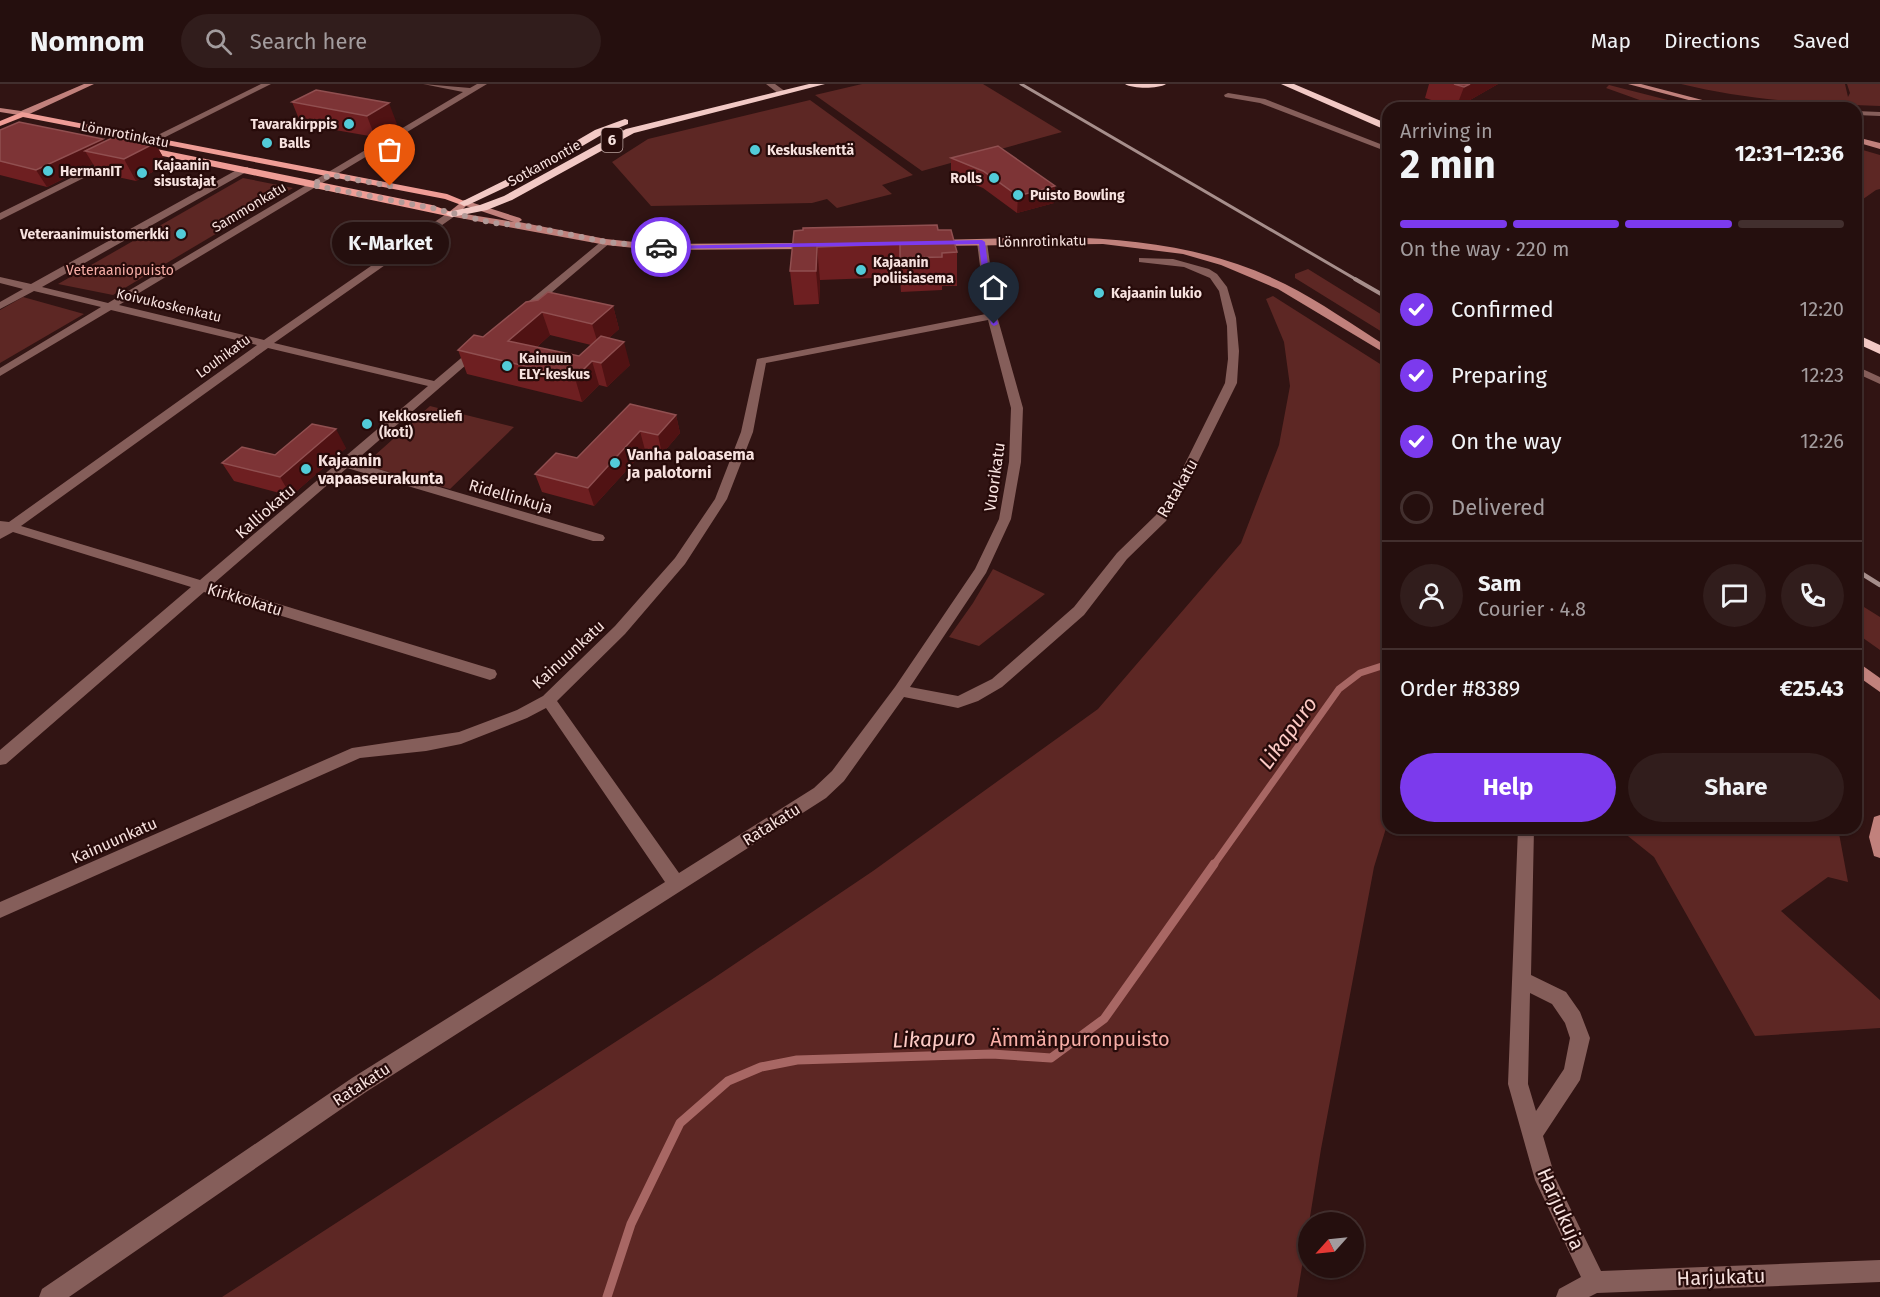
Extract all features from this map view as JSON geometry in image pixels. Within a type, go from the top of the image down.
[{"type":"highway","name":"Sotkamontie","points":[[464,203],[532,171],[614,126],[776,87],[820,84]]},
{"type":"highway","points":[[1130,84],[1161,84]]},
{"type":"highway","points":[[1272,84],[1382,126]]},
{"type":"highway","points":[[1286,84],[1346,111]]},
{"type":"highway","name":"Sotkamontie","points":[[452,214],[483,208],[566,168],[630,131],[776,87]]},
{"type":"highway","points":[[1862,341],[1880,350]]},
{"type":"main road","points":[[0,124],[22,114]]},
{"type":"main road","name":"Lönnrotinkatu","points":[[22,114],[447,197],[464,203]]},
{"type":"main road","points":[[0,124],[17,126]]},
{"type":"main road","name":"Lönnrotinkatu","points":[[126,146],[452,214]]},
{"type":"street","points":[[22,114],[90,84]]},
{"type":"street","points":[[0,217],[267,84]]},
{"type":"street","points":[[428,84],[471,91]]},
{"type":"street","name":"Sammonkatu","points":[[0,374],[483,84]]},
{"type":"street","points":[[1632,84],[1705,102]]},
{"type":"street","points":[[1228,94],[1262,101],[1382,148]]},
{"type":"street","name":"Lönnrotinkatu","points":[[0,110],[22,114]]},
{"type":"street","points":[[1862,113],[1880,114]]},
{"type":"street","points":[[1862,142],[1880,146]]},
{"type":"street","points":[[0,306],[245,169]]},
{"type":"street","name":"Lönnrotinkatu","points":[[464,203],[508,215],[528,226]]},
{"type":"street","name":"Louhikatu","points":[[3,529],[452,214],[464,203]]},
{"type":"street","name":"Lönnrotinkatu","points":[[452,214],[606,242],[681,248],[825,246]]},
{"type":"street","name":"Lönnrotinkatu","points":[[928,243],[1125,241],[1198,253],[1269,280],[1382,348]]},
{"type":"street","points":[[514,319],[606,242]]},
{"type":"street","name":"Vuorikatu","points":[[900,691],[981,570],[1005,519],[1015,462],[1017,408],[992,316],[982,242]]},
{"type":"street","name":"Ratakatu","points":[[50,1297],[358,1085],[820,793],[838,776],[900,691],[958,702],[973,697],[997,683],[1079,611],[1122,556],[1161,518],[1175,496],[1231,383],[1234,353],[1233,328],[1226,294],[1220,282],[1212,275],[1179,262],[1142,260]]},
{"type":"street","name":"Koivukoskenkatu","points":[[0,280],[267,343],[436,386]]},
{"type":"street","name":"Kainuunkatu","points":[[0,910],[358,752],[426,745],[461,738],[522,714],[548,700],[620,630],[680,561],[721,499],[747,432],[761,361],[992,316]]},
{"type":"street","name":"Kalliokatu","points":[[0,759],[488,342]]},
{"type":"street","points":[[1862,372],[1880,381]]},
{"type":"street","name":"Ridellinkuja","points":[[345,464],[598,538]]},
{"type":"street","name":"Kirkkokatu","points":[[3,529],[203,586],[490,674]]},
{"type":"street","points":[[1862,672],[1880,686]]},
{"type":"street","points":[[548,700],[677,884]]},
{"type":"street","points":[[1880,822],[1877,837],[1880,851]]},
{"type":"street","name":"Harjukuja","points":[[1526,834],[1518,1084],[1545,1180],[1594,1282]]},
{"type":"street","points":[[1520,979],[1559,998],[1573,1018],[1580,1038],[1573,1073],[1532,1134]]},
{"type":"street","name":"Harjukatu","points":[[1567,1297],[1594,1282],[1880,1271]]},
{"type":"green space","points":[[862,84],[983,84],[1062,132],[922,171],[815,95]]},
{"type":"green space","points":[[1681,84],[1845,84],[1848,97],[1850,93],[1847,84],[1880,84],[1880,106],[1862,105],[1862,102],[1780,100]]},
{"type":"green space","points":[[1609,85],[1676,102],[1645,102],[1606,88]]},
{"type":"green space","name":"Keskuskenttä","points":[[810,100],[913,175],[882,185],[892,194],[837,208],[827,199],[812,203],[651,206],[612,162],[648,139]]},
{"type":"green space","points":[[1862,150],[1880,155],[1880,189],[1862,200]]},
{"type":"green space","name":"Veteraaniopuisto","points":[[243,178],[293,188],[113,295],[58,284]]},
{"type":"green space","points":[[1308,269],[1382,315],[1382,332],[1295,278],[1295,274]]},
{"type":"green space","name":"Ämmänpuronpuisto","points":[[1273,296],[1382,365],[1382,834],[1384,834],[1374,867],[1311,1212],[1298,1212],[1298,1278],[1300,1278],[1297,1297],[222,1297],[711,980],[873,871],[1098,709],[1241,543],[1279,445],[1290,386],[1284,342],[1266,299]]},
{"type":"green space","points":[[23,297],[84,314],[0,363],[0,310]]},
{"type":"green space","points":[[430,406],[514,427],[450,489],[364,465]]},
{"type":"green space","points":[[993,569],[1045,594],[979,646],[949,637],[973,603]]},
{"type":"green space","points":[[1862,606],[1880,617],[1880,650],[1862,637]]},
{"type":"green space","points":[[1625,834],[1839,834],[1848,882],[1828,877],[1781,911],[1880,1000],[1880,1028],[1755,1036],[1654,857]]},
{"type":"building","points":[[1454,84],[1470,84],[1464,87]]},
{"type":"building","points":[[316,90],[389,103],[367,116],[292,102]]},
{"type":"building","points":[[19,122],[103,139],[36,170],[0,161],[0,130]]},
{"type":"building","points":[[116,136],[155,143],[124,159],[85,151]]},
{"type":"building","points":[[998,146],[1055,186],[1018,196],[983,171],[951,158]]},
{"type":"building","points":[[937,225],[938,230],[951,230],[957,252],[942,253],[942,257],[900,258],[900,244],[817,247],[816,271],[790,271],[794,231],[803,230],[803,228]]},
{"type":"building","points":[[548,292],[613,306],[592,324],[542,312],[508,341],[579,356],[601,336],[624,342],[601,363],[592,361],[575,378],[458,350],[474,335],[483,337],[526,302],[538,300]]},
{"type":"building","points":[[630,404],[676,415],[658,435],[640,431],[588,488],[535,474],[556,453],[577,458]]},
{"type":"building","points":[[312,424],[336,429],[280,477],[222,463],[242,447],[275,455]]},
{"type":"waterway","name":"Likapuro","points":[[1213,866],[1339,689],[1360,673],[1382,666]]},
{"type":"waterway","name":"Likapuro","points":[[607,1297],[631,1224],[680,1123],[728,1081],[761,1067],[797,1060],[992,1054],[1051,1058],[1104,1019],[1214,864]]},
{"type":"railway","points":[[1021,84],[1357,280]]},
{"type":"railway","points":[[1355,279],[1382,295]]},
{"type":"railway","points":[[1862,574],[1880,585]]},
{"type":"way so far","points":[[390,186],[330,175],[312,185],[432,208],[493,223],[528,226],[606,242],[661,247]]},
{"type":"place","name":"Tavarakirppis","points":[[349,124]]},
{"type":"place","name":"Balls","points":[[267,143]]},
{"type":"place","name":"Keskuskenttä","points":[[755,150]]},
{"type":"place","name":"HermanIT","points":[[48,171]]},
{"type":"place","name":"Kajaanin sisustajat","points":[[142,173]]},
{"type":"place","name":"Rolls","points":[[994,178]]},
{"type":"place","name":"K-Market","points":[[390,186]]},
{"type":"place","name":"Puisto Bowling","points":[[1018,195]]},
{"type":"place","name":"Veteraanimuistomerkki","points":[[181,234]]},
{"type":"place","name":"Kajaanin poliisiasema","points":[[861,270]]},
{"type":"place","name":"Kajaanin lukio","points":[[1099,293]]},
{"type":"place","name":"Kainuun ELY-keskus","points":[[507,366]]},
{"type":"place","name":"Kekkosreliefi (koti)","points":[[367,424]]},
{"type":"place","name":"Vanha paloasema ja palotorni","points":[[615,463]]},
{"type":"place","name":"Kajaanin vapaaseurakunta","points":[[306,469]]},
{"type":"route","points":[[661,247],[982,242],[989,304],[994,324]]}]
